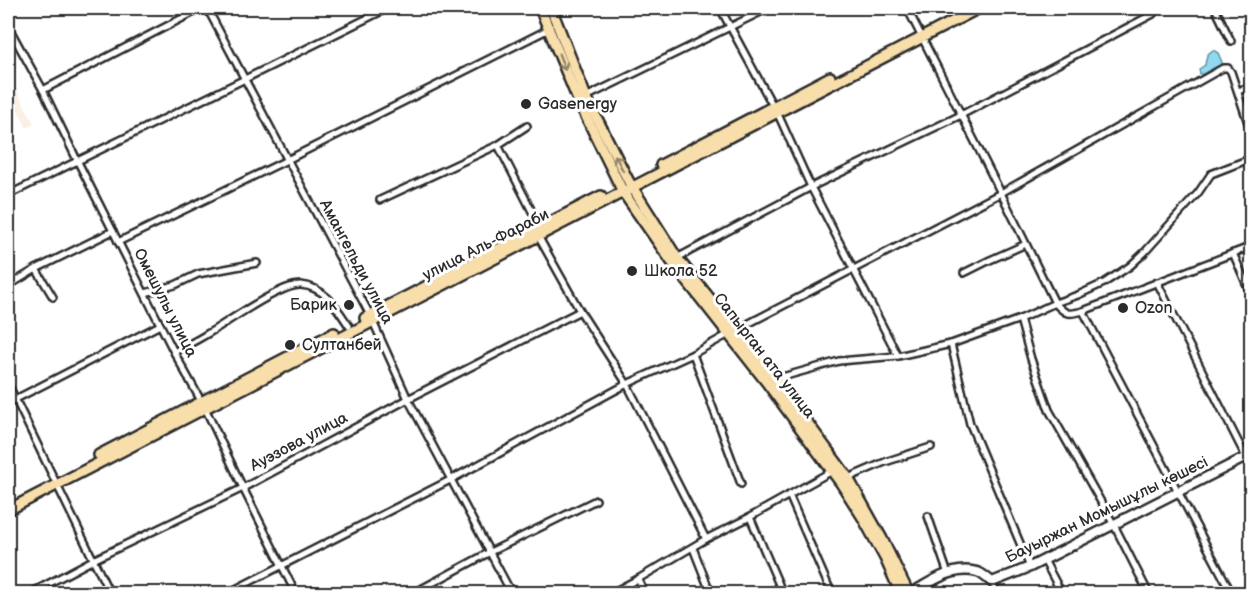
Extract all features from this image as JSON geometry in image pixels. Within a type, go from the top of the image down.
[{"type":"main road","name":"Сапырган ата улица","points":[[540,8],[578,100],[626,187],[672,262],[775,379],[848,478],[909,594]]},
{"type":"main road","name":"улица Аль-Фараби","points":[[8,503],[540,232],[921,34],[966,8]]},
{"type":"main road","name":"улица Аль-Фараби","points":[[921,34],[979,8]]},
{"type":"main road","name":"Сапырган ата улица","points":[[552,10],[586,97],[626,187],[832,471],[862,516],[901,594]]},
{"type":"main road","name":"улица Аль-Фараби","points":[[203,405],[349,326],[372,318]]},
{"type":"main road","name":"улица Аль-Фараби","points":[[8,510],[55,481]]},
{"type":"street","points":[[43,90],[202,8]]},
{"type":"street","name":"Амангельди улица","points":[[207,8],[372,318],[408,399],[512,594]]},
{"type":"street","points":[[8,195],[388,8]]},
{"type":"street","points":[[552,10],[564,8]]},
{"type":"street","points":[[720,8],[775,109],[811,187],[898,356]]},
{"type":"street","points":[[586,97],[769,8]]},
{"type":"street","points":[[907,8],[1055,303],[1063,312],[1071,314],[1083,311],[1251,246]]},
{"type":"street","points":[[1215,8],[1231,41]]},
{"type":"street","points":[[677,258],[811,187],[961,115],[1154,14]]},
{"type":"street","name":"Омешулы улица","points":[[8,26],[43,90],[160,325],[203,405],[296,594]]},
{"type":"street","points":[[118,242],[549,29]]},
{"type":"street","points":[[226,594],[452,478],[627,384],[693,354],[1001,193],[1223,68],[1228,68],[1231,72],[1251,135]]},
{"type":"street","points":[[1238,91],[1251,86]]},
{"type":"street","points":[[380,200],[498,145],[527,126]]},
{"type":"street","points":[[498,145],[580,311],[627,384],[706,539]]},
{"type":"street","points":[[775,379],[839,361],[898,356],[951,344],[1020,319],[1104,283],[1130,266],[1159,239],[1211,174],[1251,159]]},
{"type":"street","points":[[8,286],[36,269],[113,231]]},
{"type":"street","points":[[964,273],[1026,244]]},
{"type":"street","points":[[1233,253],[1251,297]]},
{"type":"street","points":[[144,293],[175,285],[198,274],[256,263]]},
{"type":"street","points":[[36,269],[53,297]]},
{"type":"street","points":[[1157,282],[1249,456],[1251,469]]},
{"type":"street","points":[[174,352],[243,310],[293,286],[301,285],[328,296],[349,326]]},
{"type":"street","name":"Ауэзова улица","points":[[29,594],[93,560],[243,488],[408,399],[580,311]]},
{"type":"street","points":[[1083,311],[1232,594]]},
{"type":"street","points":[[1020,319],[1049,410],[1114,525],[1149,594]]},
{"type":"street","points":[[8,404],[160,325]]},
{"type":"street","points":[[951,344],[970,424],[1030,567]]},
{"type":"street","points":[[693,354],[741,484]]},
{"type":"street","points":[[8,384],[110,594]]},
{"type":"street","points":[[848,478],[885,462],[931,447]]},
{"type":"street","name":"Бауыржан Момышұлы көшесі","points":[[909,594],[948,574],[964,571],[978,572],[992,582],[1030,567],[1249,456]]},
{"type":"street","points":[[610,594],[832,471]]},
{"type":"street","points":[[789,495],[832,594]]},
{"type":"street","points":[[412,594],[490,552],[596,500]]},
{"type":"street","points":[[928,516],[948,574]]},
{"type":"street","points":[[750,517],[783,594]]},
{"type":"street","points":[[693,548],[711,594]]},
{"type":"street","points":[[1044,560],[1062,594]]},
{"type":"street","points":[[638,579],[645,594]]},
{"type":"street","points":[[992,582],[997,594]]},
{"type":"shaded area","points":[[8,75],[34,124],[27,128],[16,106],[8,110]]},
{"type":"water","points":[[1213,50],[1218,53],[1222,62],[1200,74],[1199,69],[1205,65],[1207,55]]},
{"type":"place","name":"Gasenergy","points":[[526,104]]},
{"type":"place","name":"Школа 52","points":[[632,271]]},
{"type":"place","name":"Барик","points":[[349,305]]},
{"type":"place","name":"Ozon","points":[[1123,308]]},
{"type":"place","name":"Султанбей","points":[[290,345]]}]
